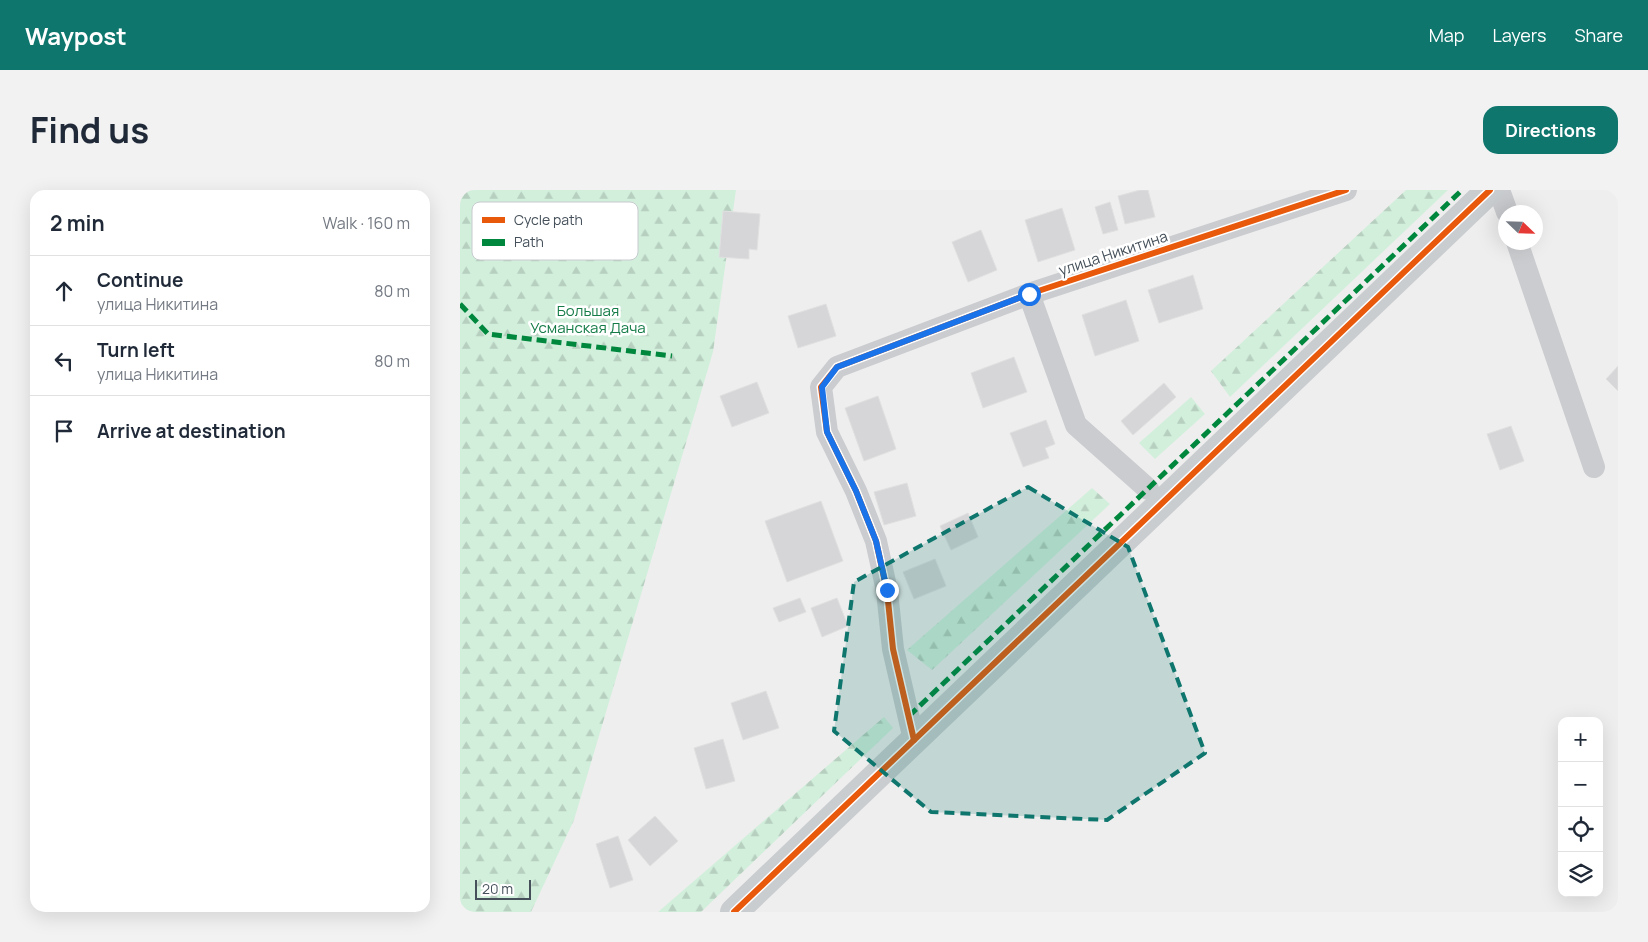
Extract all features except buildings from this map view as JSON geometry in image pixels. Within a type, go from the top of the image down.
[{"type":"street","name":"улица Никитина","points":[[914,740],[893,649],[887,590],[876,541],[856,491],[827,432],[822,387],[837,367],[1029,294],[1346,190]]},
{"type":"street","points":[[734,912],[1490,190]]},
{"type":"street","points":[[1499,190],[1504,205]]},
{"type":"street","points":[[1520,250],[1594,466]]},
{"type":"street","points":[[1029,294],[1076,426],[1148,489]]},
{"type":"highlighted area","points":[[1028,487],[1128,547],[1205,753],[1107,820],[931,812],[834,731],[854,582]]},
{"type":"green space","name":"Большая Усманская Дача","points":[[460,190],[736,190],[713,352],[574,820],[531,912],[460,912]]},
{"type":"green space","points":[[1406,190],[1448,190],[1230,397],[1211,371]]},
{"type":"green space","points":[[1191,397],[1205,414],[1155,459],[1139,443]]},
{"type":"green space","points":[[1092,488],[1110,504],[932,670],[907,650]]},
{"type":"green space","points":[[884,717],[893,728],[701,912],[658,912]]},
{"type":"marked path","points":[[909,716],[1462,190]]},
{"type":"marked path","points":[[460,304],[488,334],[672,356]]},
{"type":"cycle path","points":[[914,740],[893,649],[887,591],[876,541],[856,491],[827,432],[821,387],[837,367],[1029,294],[1346,190]]},
{"type":"cycle path","points":[[734,912],[1490,190]]},
{"type":"route","points":[[887,590],[876,541],[856,491],[827,432],[822,387],[837,367],[1029,294]]}]
